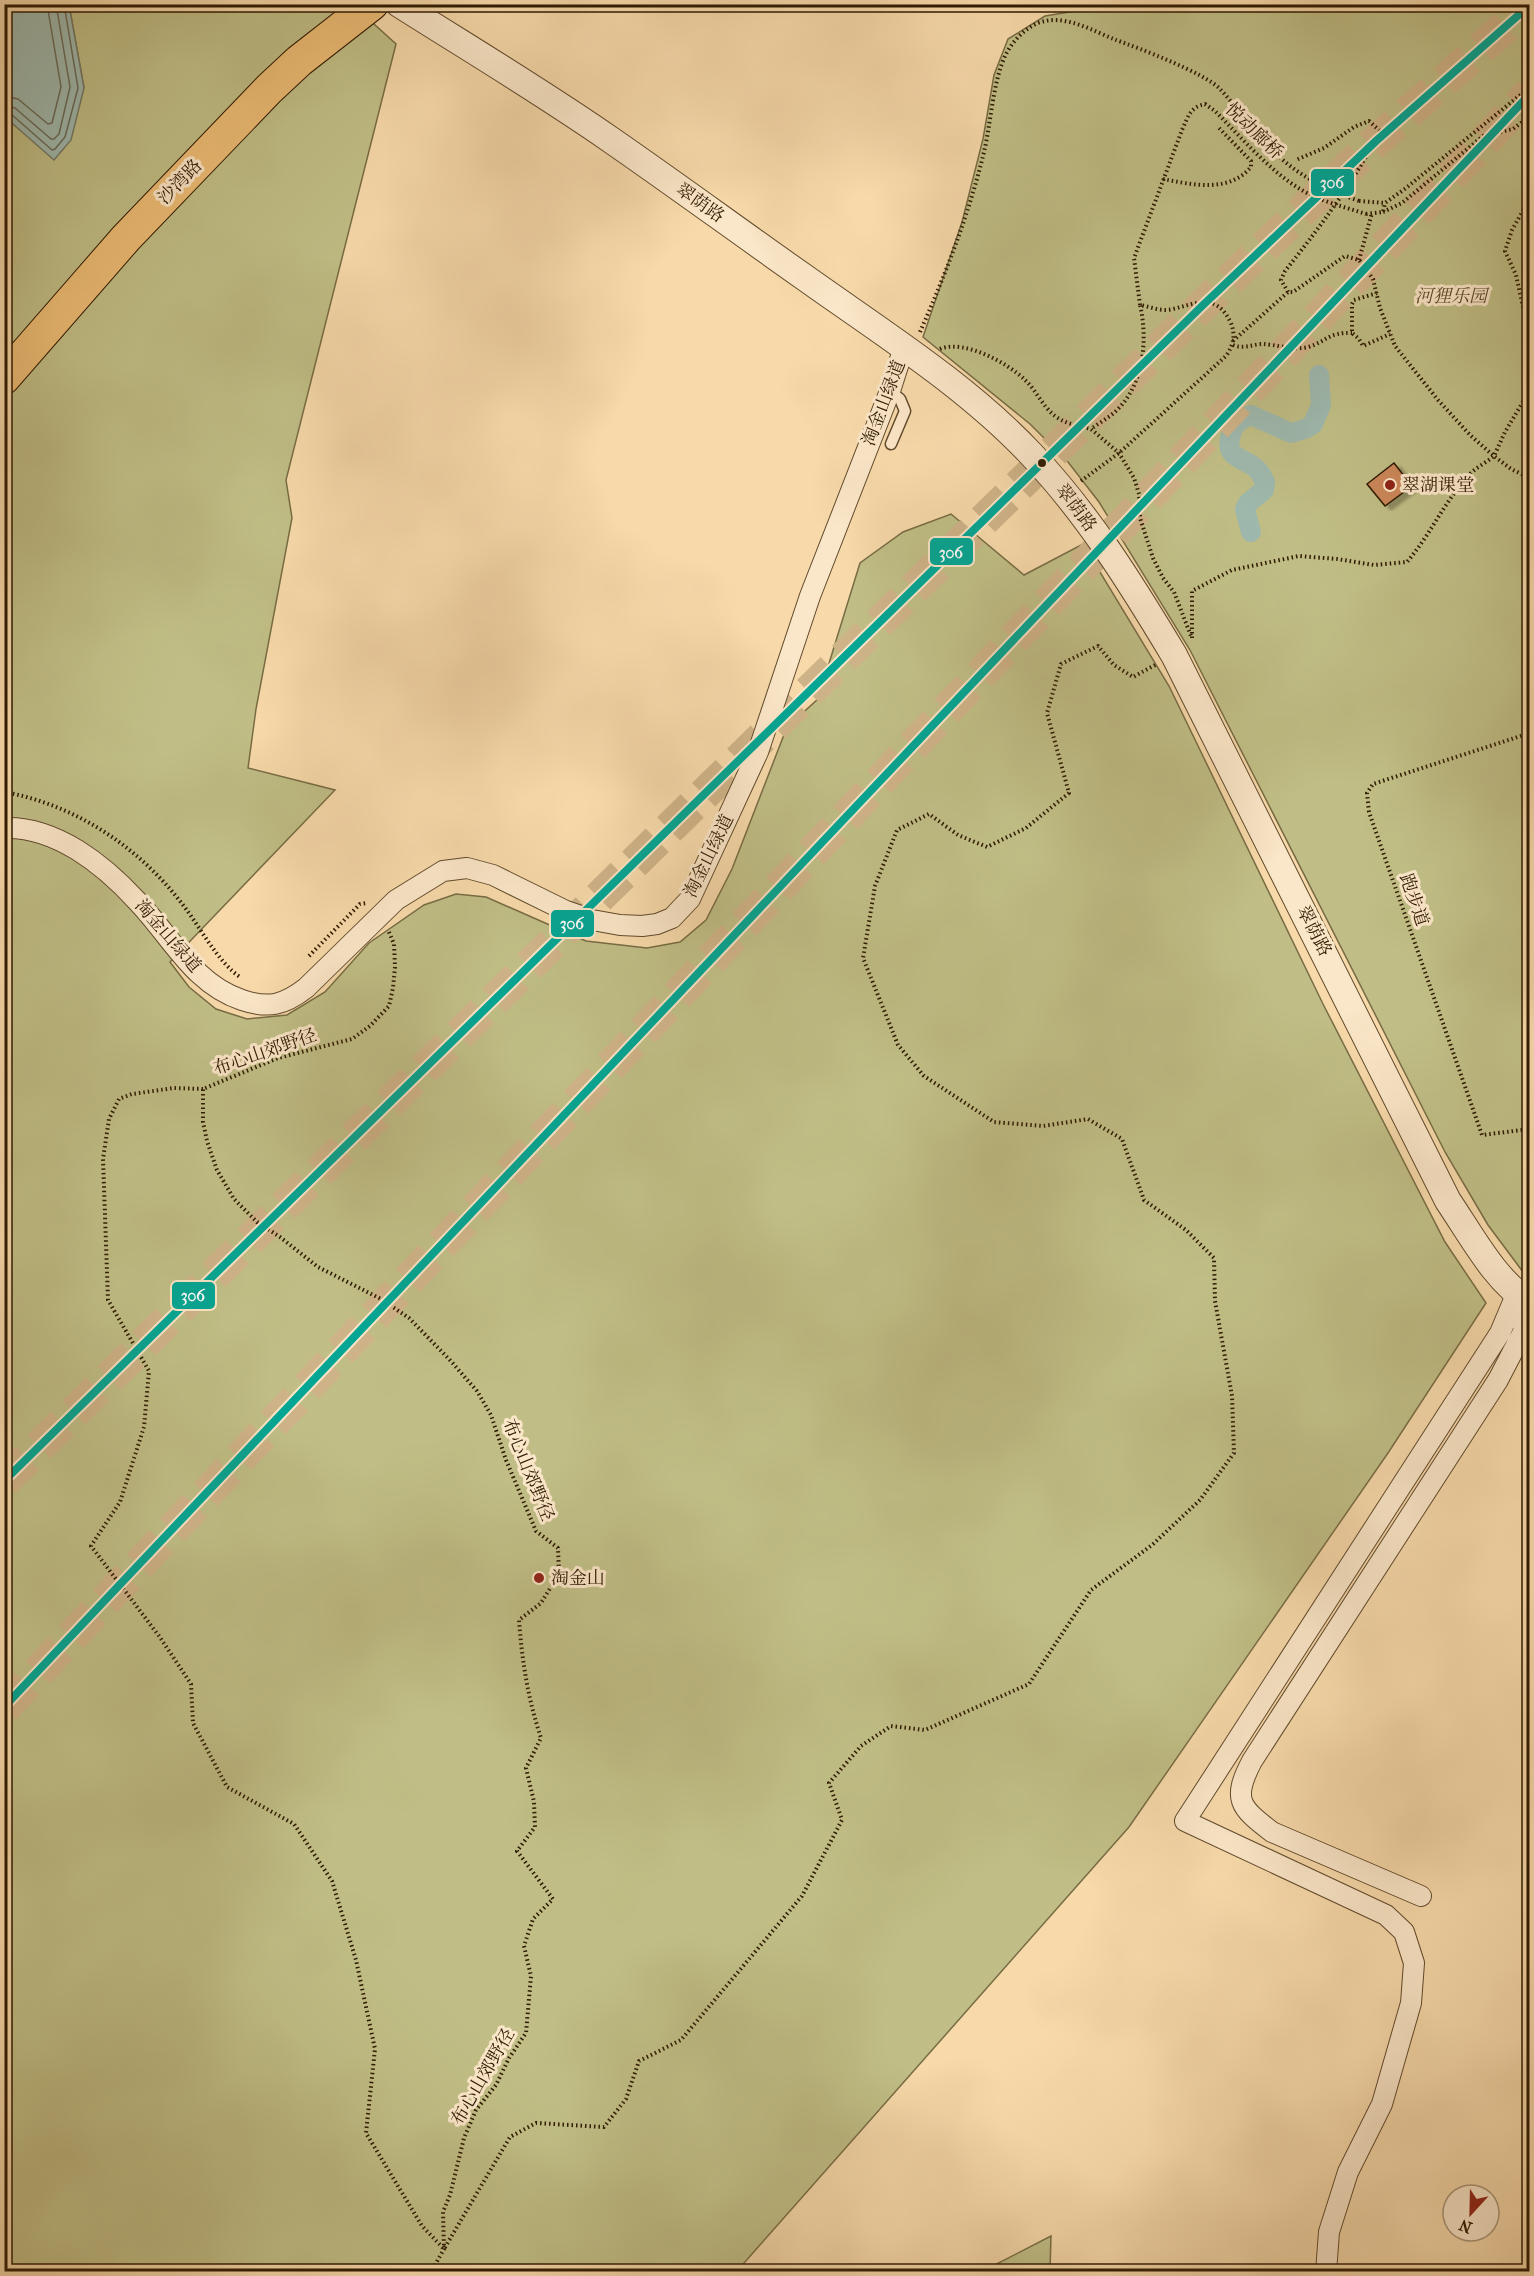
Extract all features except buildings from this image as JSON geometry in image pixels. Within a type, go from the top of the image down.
[{"type":"main road","name":"沙湾路","points":[[4,378],[126,238],[269,89],[299,61],[372,4]]},
{"type":"street","name":"翠荫路","points":[[399,4],[610,139],[910,343],[1031,453],[1073,501],[1147,610],[1184,676],[1448,1201],[1486,1257],[1523,1298]]},
{"type":"street","name":"淘金山绿道","points":[[4,828],[21,827],[44,833],[78,851],[112,876],[136,899],[182,957],[214,987],[228,995],[265,1006],[281,1003],[299,994],[396,900],[443,871],[467,868],[493,875],[566,911],[620,926],[642,927],[672,918],[690,899],[758,752],[810,596],[845,501],[910,343]]},
{"type":"street","points":[[1421,1896],[1272,1832],[1256,1820],[1239,1794],[1242,1781],[1252,1761],[1498,1380],[1524,1330],[1523,1298]]},
{"type":"street","points":[[1326,2271],[1332,2222],[1348,2172],[1382,2104],[1411,2003],[1414,1963],[1404,1932],[1386,1915],[1185,1821],[1523,1298]]},
{"type":"lane","points":[[890,391],[900,399],[905,411],[891,444]]},
{"type":"path","name":"淘金山绿道","points":[[910,343],[940,289],[965,221],[984,152],[999,74],[1005,56],[1013,43],[1025,31],[1040,23],[1066,20],[1204,78],[1218,87],[1258,137],[1293,170],[1325,189],[1359,201],[1384,202]]},
{"type":"path","points":[[1383,212],[1384,202],[1424,174],[1530,87]]},
{"type":"path","name":"悦动廊桥","points":[[1140,305],[1134,258],[1189,114],[1195,106],[1205,104],[1215,111],[1276,171],[1305,192],[1330,203],[1366,214],[1372,213]]},
{"type":"path","points":[[1359,260],[1372,213],[1383,212],[1402,202],[1483,136],[1513,129],[1530,116]]},
{"type":"path","points":[[1288,292],[1281,280],[1285,271],[1330,215],[1380,131],[1369,121],[1354,127],[1323,148],[1296,160]]},
{"type":"path","name":"悦动廊桥","points":[[1163,180],[1199,186],[1217,185],[1243,177],[1251,167],[1251,160],[1219,128]]},
{"type":"path","points":[[1530,198],[1512,230],[1506,251],[1516,275],[1530,339]]},
{"type":"path","points":[[1079,483],[1119,453],[1226,356],[1233,343],[1288,292],[1293,292],[1345,256],[1359,260],[1373,279],[1395,346],[1438,400],[1470,435],[1494,456],[1511,469],[1530,478]]},
{"type":"path","points":[[1352,333],[1354,300],[1377,293]]},
{"type":"path","points":[[1091,429],[1117,410],[1135,381],[1144,346],[1140,305],[1162,310],[1198,302],[1215,305],[1228,317],[1233,327],[1233,343]]},
{"type":"path","points":[[1233,343],[1239,348],[1259,344],[1307,348],[1326,337],[1352,333],[1363,346],[1390,334]]},
{"type":"path","points":[[936,353],[950,346],[963,347],[986,354],[1025,380],[1055,415],[1072,425],[1091,429],[1119,453],[1134,478],[1139,494],[1140,518],[1152,558],[1174,592],[1192,638]]},
{"type":"path","points":[[1191,646],[1192,591],[1232,570],[1299,556],[1374,565],[1407,562],[1423,544],[1441,511],[1472,472],[1494,456],[1505,432],[1530,390]]},
{"type":"path","points":[[431,2271],[510,2137],[536,2123],[604,2127],[626,2099],[639,2061],[681,2040],[802,1896],[842,1820],[829,1783],[861,1746],[891,1726],[925,1730],[1029,1684],[1091,1590],[1152,1545],[1200,1500],[1234,1454],[1233,1396],[1215,1301],[1214,1258],[1186,1230],[1144,1200],[1122,1139],[1088,1119],[1043,1126],[994,1122],[924,1076],[898,1045],[863,958],[875,886],[897,830],[929,814],[958,835],[987,847],[1026,828],[1069,793],[1047,713],[1062,664],[1098,646],[1114,665],[1133,677],[1163,661]]},
{"type":"path","name":"跑步道","points":[[1530,733],[1373,784],[1367,793],[1369,812],[1482,1135],[1530,1129]]},
{"type":"path","points":[[4,792],[52,804],[112,837],[166,883],[233,973],[246,981]]},
{"type":"path","points":[[306,958],[360,904],[369,903]]},
{"type":"path","name":"布心山郊野径","points":[[386,923],[394,944],[393,988],[388,1006],[370,1026],[352,1039],[278,1058],[203,1089],[203,1122],[217,1170],[234,1199],[257,1222],[318,1267],[381,1299],[409,1318],[450,1359],[477,1391],[491,1415],[524,1507],[536,1532],[558,1548],[559,1574],[541,1603],[519,1620],[523,1666],[533,1715],[541,1738],[526,1768],[534,1802],[535,1827],[517,1851],[553,1899],[533,1919],[524,1946],[531,1976],[526,2033],[509,2058],[496,2085],[476,2110],[464,2138],[450,2194],[443,2212],[444,2249]]},
{"type":"path","points":[[203,1089],[174,1088],[132,1094],[119,1099],[109,1119],[103,1159],[108,1300],[149,1371],[144,1427],[120,1502],[91,1546],[159,1636],[191,1684],[193,1723],[227,1787],[294,1824],[332,1881],[356,1960],[375,2049],[366,2133],[422,2226],[444,2249]]},
{"type":"green space","name":"河狸乐园","points":[[1118,4],[1529,5],[1529,1276],[1523,1272],[1488,1225],[1445,1152],[1190,650],[1099,502],[1068,462],[1030,424],[923,337],[962,222],[983,139],[994,75],[1008,39],[1045,16]]},
{"type":"green space","points":[[69,5],[353,5],[396,44],[286,480],[292,518],[256,709],[248,768],[335,790],[170,962],[189,987],[216,1009],[247,1019],[287,1015],[325,992],[369,943],[424,905],[456,894],[486,897],[586,941],[647,948],[680,942],[706,920],[732,869],[787,727],[818,699],[860,563],[903,532],[951,514],[1024,575],[1083,544],[1169,686],[1323,1004],[1445,1242],[1486,1303],[1388,1453],[1129,1827],[737,2271],[5,2271],[4,117],[23,132],[84,88]]},
{"type":"green space","points":[[1051,2236],[1050,2271],[983,2271]]},
{"type":"water","points":[[4,5],[69,5],[84,88],[71,140],[54,160],[5,117]]},
{"type":"waterway","points":[[1251,532],[1245,509],[1248,503],[1264,490],[1265,482],[1255,468],[1231,452],[1229,442],[1232,430],[1238,422],[1251,415],[1291,433],[1313,424],[1321,405],[1319,375]]},
{"type":"tunnel","points":[[4,1481],[1202,306],[1376,141],[1530,5]]},
{"type":"tunnel","points":[[4,1708],[1530,93]]},
{"type":"transit line","name":"306","points":[[4,1481],[1202,306],[1376,141],[1530,5]]},
{"type":"transit line","name":"306","points":[[4,1707],[1530,94]]},
{"type":"place","name":"翠湖课堂","points":[[1390,485]]},
{"type":"place","name":"淘金山","points":[[539,1578]]}]
